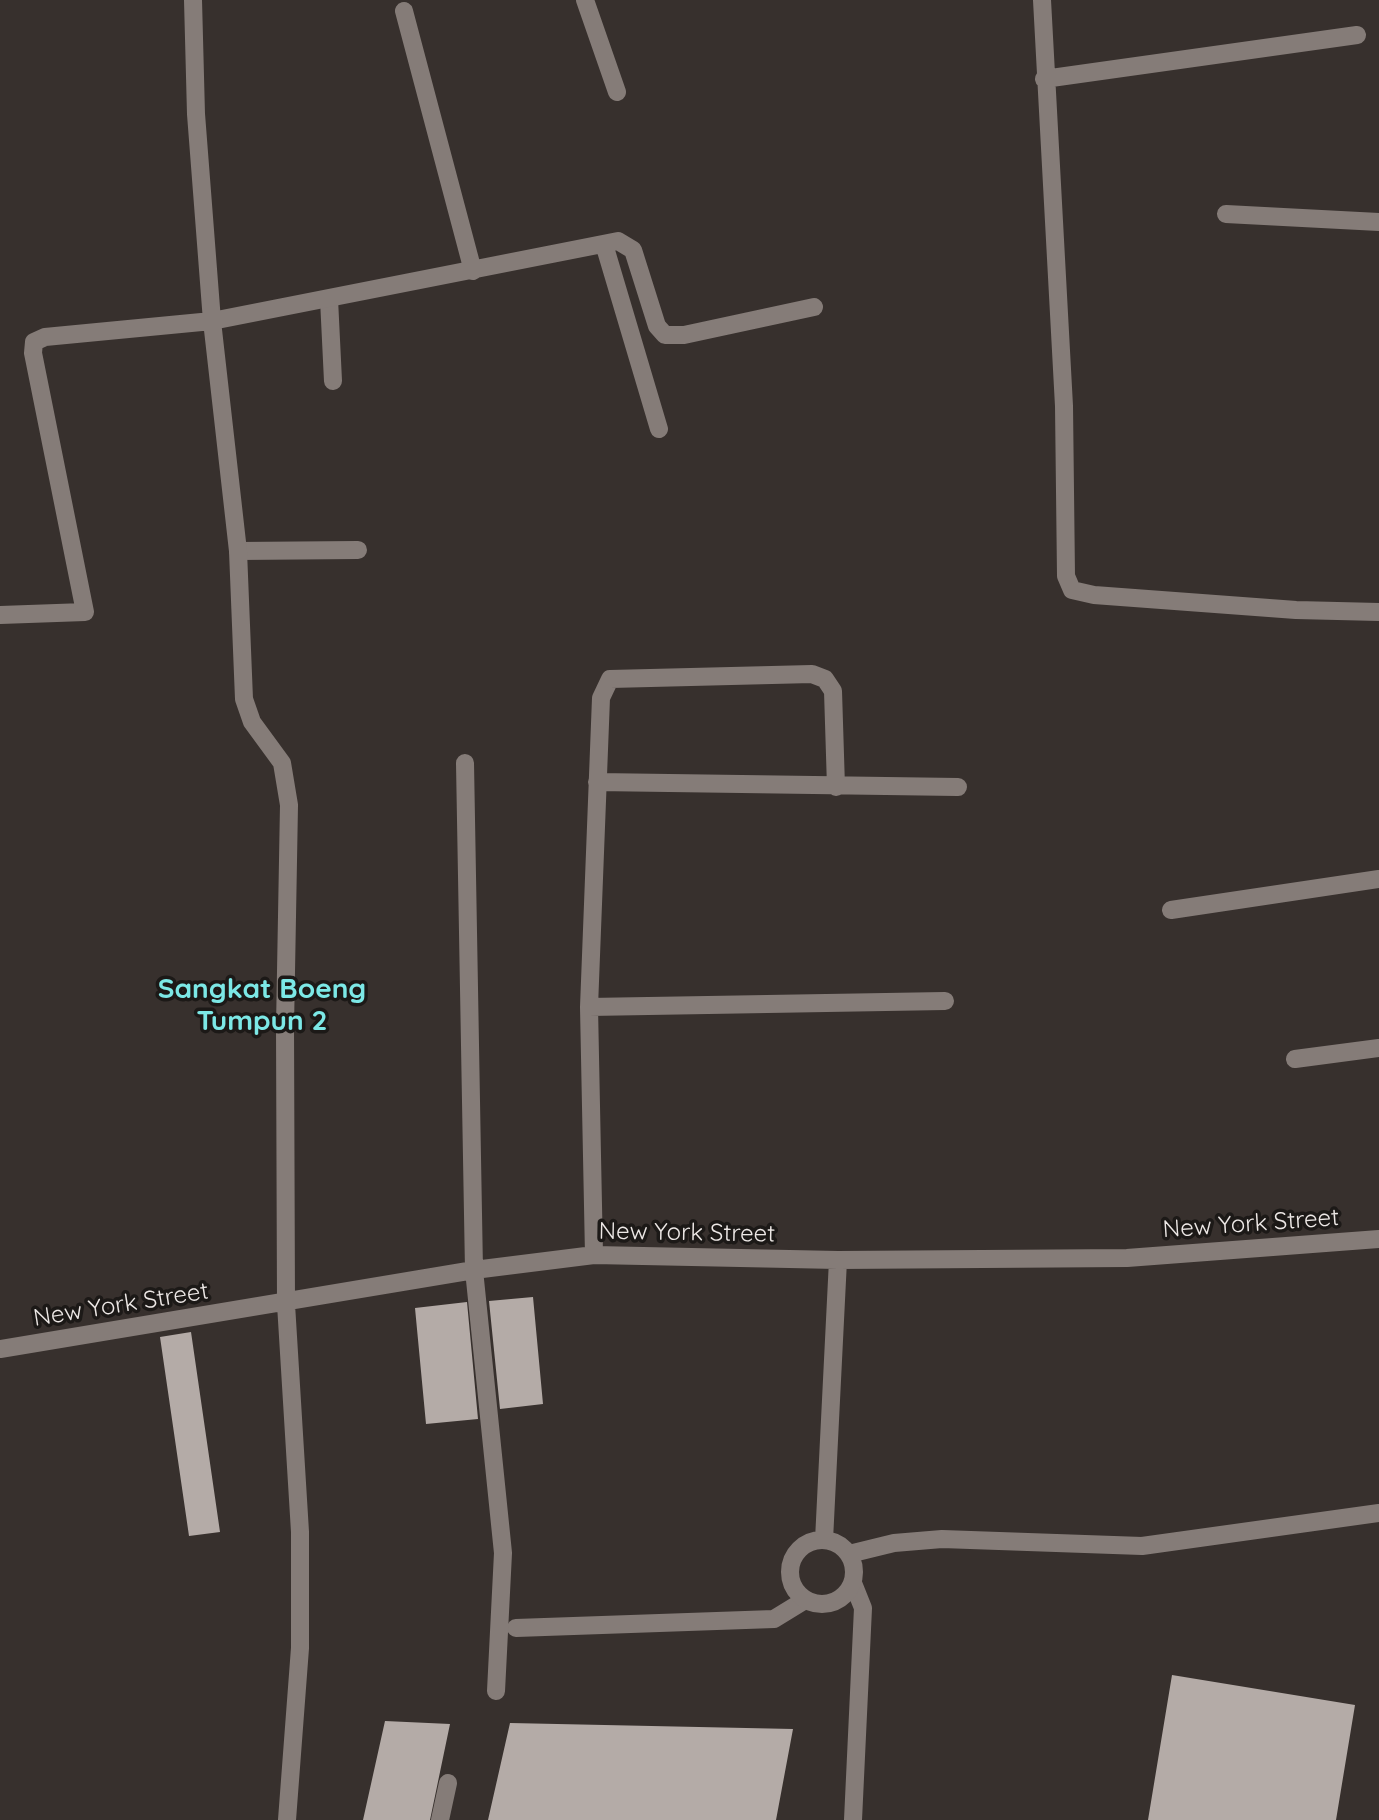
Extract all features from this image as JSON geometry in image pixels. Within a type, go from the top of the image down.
[{"type":"street","points":[[193,0],[196,114],[212,321],[238,551],[244,699],[252,722],[282,763],[289,806],[285,1027],[286,1304],[300,1532],[300,1648],[287,1820]]},
{"type":"street","points":[[585,0],[617,92]]},
{"type":"street","points":[[1042,0],[1044,79],[1064,407],[1066,576],[1072,590],[1094,595],[1296,610],[1379,612]]},
{"type":"street","points":[[404,11],[473,271]]},
{"type":"street","points":[[1044,79],[1357,35]]},
{"type":"street","points":[[1226,214],[1379,222]]},
{"type":"street","points":[[0,615],[85,612],[33,353],[34,342],[45,337],[212,321],[618,241],[633,250],[657,326],[665,335],[684,335],[814,307]]},
{"type":"street","points":[[604,244],[659,429]]},
{"type":"street","points":[[329,299],[333,381]]},
{"type":"street","points":[[238,551],[358,550]]},
{"type":"street","points":[[594,1255],[589,1007],[601,698],[610,679],[813,674],[825,679],[833,691],[836,787]]},
{"type":"street","points":[[466,763],[474,1270],[503,1553],[496,1691]]},
{"type":"street","points":[[597,782],[958,787]]},
{"type":"street","points":[[1171,910],[1379,880]]},
{"type":"street","points":[[589,1007],[945,1001]]},
{"type":"street","points":[[1295,1059],[1379,1048]]},
{"type":"street","name":"New York Street","points":[[0,1349],[286,1304],[474,1270],[594,1255],[838,1261],[1128,1258],[1379,1239]]},
{"type":"street","points":[[824,1540],[838,1261]]},
{"type":"street","points":[[849,1554],[894,1543],[942,1539],[1142,1546],[1379,1513]]},
{"type":"street","points":[[853,1583],[841,1598],[833,1603],[814,1604],[805,1600],[791,1584],[790,1562],[803,1545],[824,1540],[842,1547],[849,1554],[854,1573],[853,1583],[863,1608],[853,1820]]},
{"type":"street","points":[[516,1628],[774,1619],[805,1600]]},
{"type":"street","points":[[440,1820],[448,1783]]},
{"type":"building","points":[[533,1297],[543,1404],[500,1409],[489,1301]]},
{"type":"building","points":[[467,1302],[478,1419],[426,1424],[415,1308]]},
{"type":"building","points":[[191,1332],[220,1532],[189,1536],[160,1337]]},
{"type":"building","points":[[1172,1675],[1355,1705],[1336,1820],[1148,1820]]},
{"type":"building","points":[[385,1721],[450,1724],[430,1820],[363,1820]]},
{"type":"building","points":[[510,1723],[793,1729],[776,1820],[488,1820]]},
{"type":"district","name":"Sangkat Boeng Tumpun 2","points":[[262,1006]]}]
